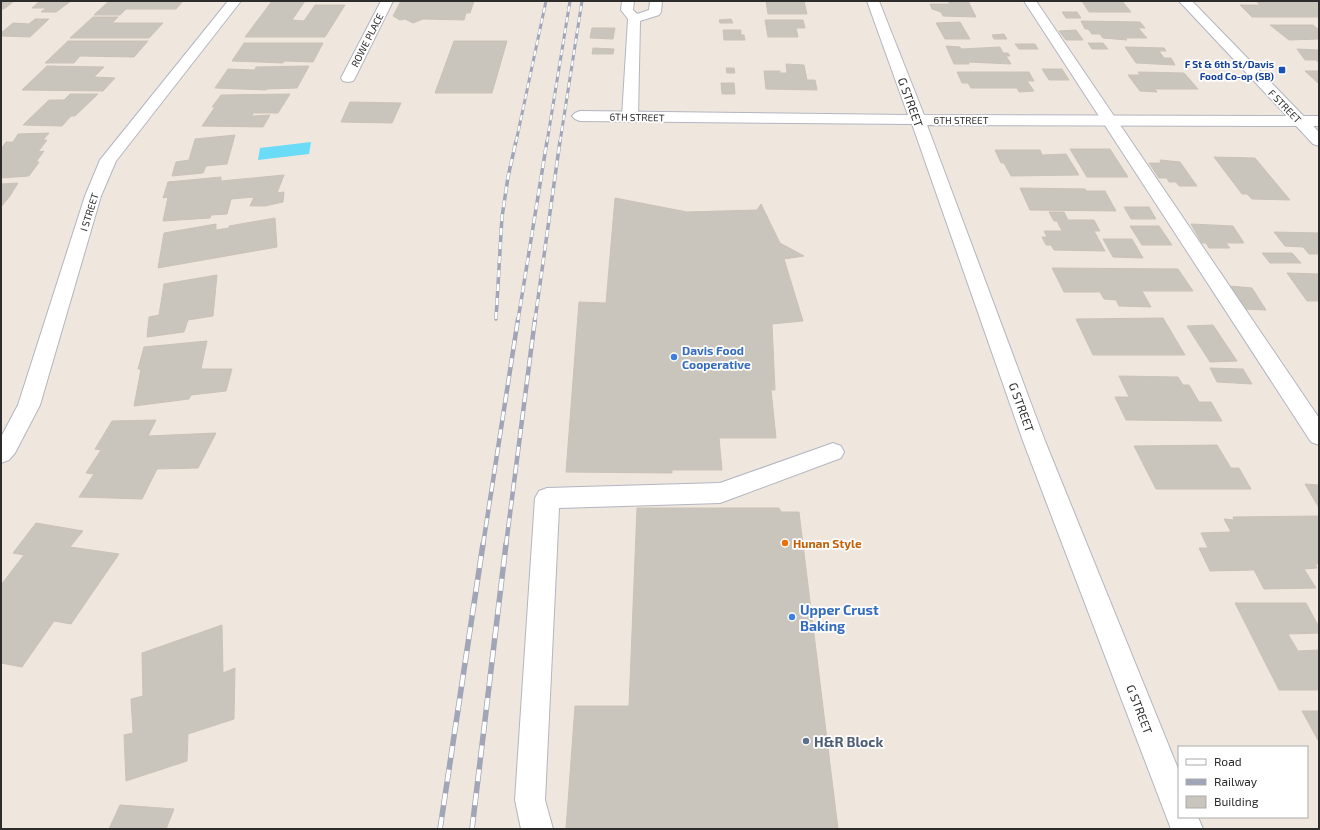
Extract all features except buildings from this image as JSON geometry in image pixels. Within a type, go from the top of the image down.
[{"type":"street","name":"I STREET","points":[[1,454],[7,447],[29,405],[93,196],[108,160],[235,1]]},
{"type":"street","name":"ROWE PLACE","points":[[348,78],[387,1]]},
{"type":"street","points":[[628,1],[627,10],[634,19],[630,117]]},
{"type":"street","points":[[634,19],[655,12],[656,1]]},
{"type":"street","name":"G STREET","points":[[874,1],[1034,441],[1178,806]]},
{"type":"street","points":[[1030,1],[1319,436]]},
{"type":"street","name":"F STREET","points":[[1186,1],[1319,141]]},
{"type":"street","name":"6TH STREET","points":[[580,116],[917,120],[1319,121]]},
{"type":"street","points":[[537,829],[530,800],[547,498],[720,492],[833,452]]},
{"type":"street","points":[[1182,818],[1187,829]]},
{"type":"water","points":[[311,142],[309,154],[258,160],[260,148]]},
{"type":"railway","points":[[516,142],[546,1]]},
{"type":"railway","points":[[547,142],[570,1]]},
{"type":"railway","points":[[560,142],[582,1]]},
{"type":"railway","points":[[496,319],[502,217],[508,177],[516,141]]},
{"type":"railway","points":[[518,320],[547,141]]},
{"type":"railway","points":[[535,320],[560,141]]},
{"type":"railway","points":[[483,545],[518,319]]},
{"type":"railway","points":[[506,545],[535,319]]},
{"type":"railway","points":[[440,829],[483,544]]},
{"type":"railway","points":[[472,829],[506,544]]},
{"type":"place","name":"F St & 6th St/Davis Food Co-op (SB)","points":[[1282,70]]},
{"type":"place","name":"Davis Food Cooperative","points":[[674,357]]},
{"type":"place","name":"Hunan Style","points":[[785,543]]},
{"type":"place","name":"Upper Crust Baking","points":[[792,617]]},
{"type":"place","name":"H&R Block","points":[[806,741]]}]
